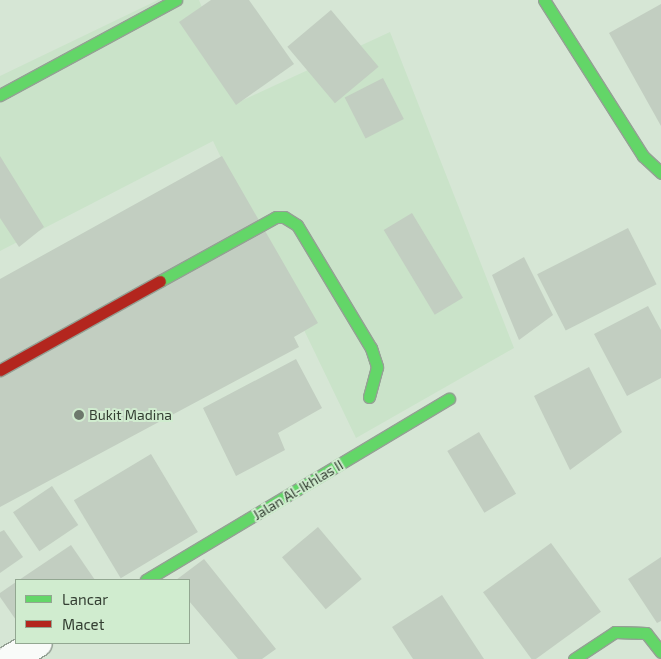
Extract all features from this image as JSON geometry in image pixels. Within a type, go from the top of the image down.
[{"type":"street","points":[[0,95],[176,0]]},
{"type":"street","points":[[544,0],[643,156],[661,173]]},
{"type":"street","points":[[0,370],[276,217],[284,217],[297,226],[304,236],[371,348],[377,367],[369,397]]},
{"type":"street","name":"Jalan Al-Ikhlas II","points":[[148,579],[448,399]]},
{"type":"street","points":[[574,659],[615,632],[634,630],[646,633],[661,652]]},
{"type":"street","points":[[10,659],[36,644]]},
{"type":"shaded area","points":[[158,0],[199,0],[239,102],[390,32],[514,348],[356,438],[213,141],[0,251],[0,76]]},
{"type":"building","points":[[211,0],[249,0],[294,64],[236,105],[179,22]]},
{"type":"building","points":[[661,4],[661,126],[609,33]]},
{"type":"building","points":[[331,10],[379,67],[335,103],[287,47]]},
{"type":"building","points":[[383,78],[404,119],[366,139],[345,98]]},
{"type":"building","points":[[0,156],[44,227],[19,247],[0,218]]},
{"type":"building","name":"Bukit Madina","points":[[222,156],[318,323],[294,337],[299,347],[0,507],[0,279]]},
{"type":"building","points":[[412,213],[463,298],[435,315],[384,230]]},
{"type":"building","points":[[628,228],[657,284],[566,330],[537,274]]},
{"type":"building","points":[[524,257],[553,315],[519,340],[492,275]]},
{"type":"building","points":[[648,306],[661,330],[661,378],[627,396],[594,334]]},
{"type":"building","points":[[296,359],[322,408],[278,433],[285,450],[236,476],[203,408]]},
{"type":"building","points":[[589,367],[622,432],[570,470],[534,396]]},
{"type":"building","points":[[479,432],[516,494],[484,513],[447,451]]},
{"type":"building","points":[[151,454],[198,532],[121,578],[74,500]]},
{"type":"building","points":[[52,486],[78,525],[39,551],[13,512]]},
{"type":"building","points":[[318,527],[362,579],[326,609],[282,557]]},
{"type":"building","points":[[4,530],[23,557],[0,573],[0,532]]},
{"type":"building","points":[[551,543],[601,612],[536,659],[531,659],[483,592]]},
{"type":"building","points":[[71,545],[94,579],[20,579]]},
{"type":"building","points":[[661,557],[661,621],[657,623],[628,579]]},
{"type":"building","points":[[204,559],[276,649],[262,659],[238,659],[190,602],[190,579],[177,579]]},
{"type":"building","points":[[15,583],[15,619],[0,597],[0,593]]},
{"type":"building","points":[[442,595],[484,659],[413,659],[392,627]]},
{"type":"traffic: fast","points":[[0,95],[176,0]]},
{"type":"traffic: fast","points":[[544,0],[643,156],[661,173]]},
{"type":"traffic: fast","points":[[160,281],[276,217],[284,217],[297,225],[371,348],[377,367],[369,397]]},
{"type":"traffic: fast","points":[[148,579],[449,399]]},
{"type":"traffic: fast","points":[[574,659],[615,632],[646,633],[661,652]]},
{"type":"traffic: jam","points":[[0,370],[160,281]]},
{"type":"place","name":"Bukit Madina","points":[[79,415]]}]
